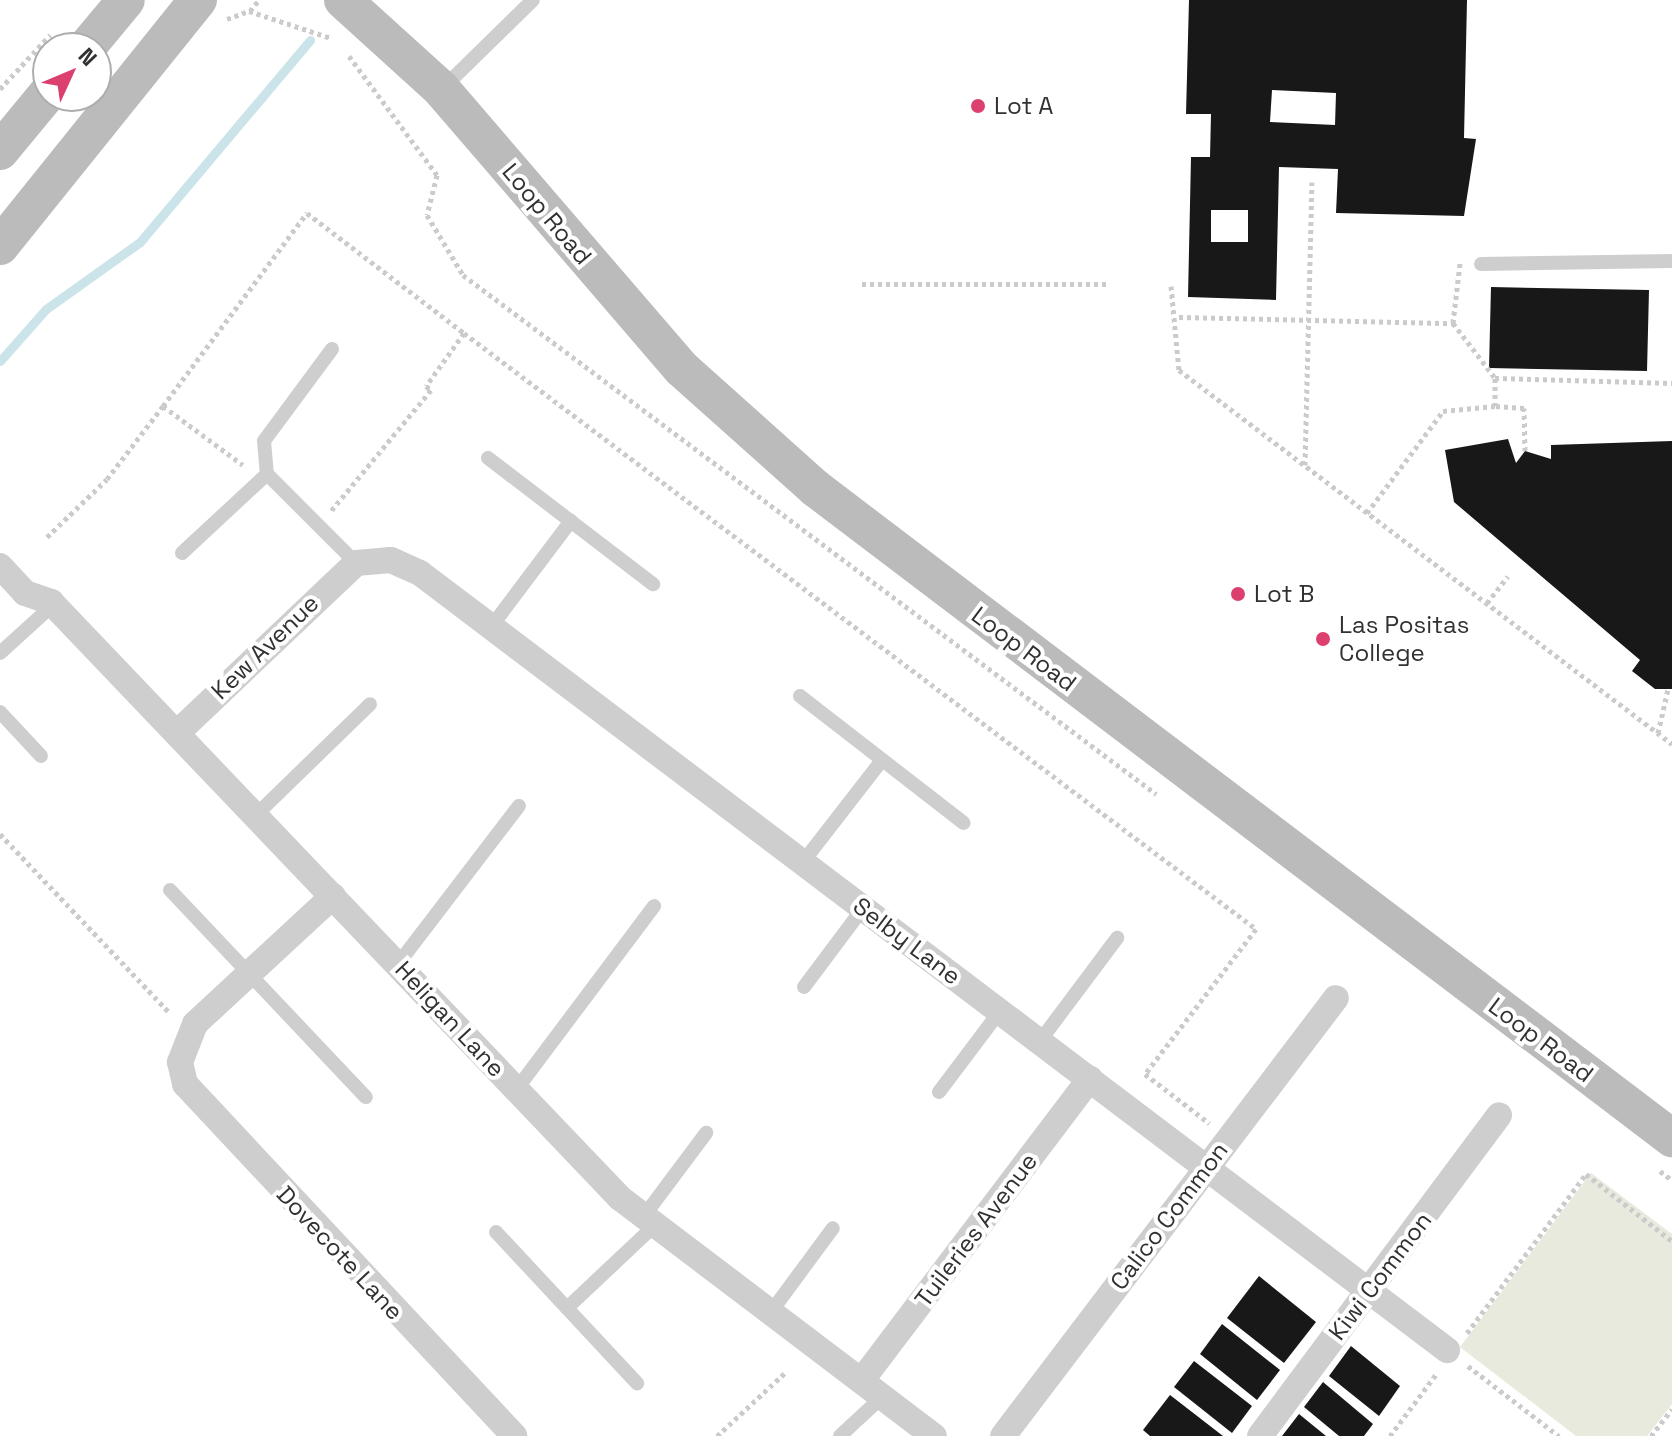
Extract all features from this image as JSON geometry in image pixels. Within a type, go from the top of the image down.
[{"type":"street","points":[[99,32],[126,0]]},
{"type":"street","points":[[0,246],[198,0]]},
{"type":"street","name":"Loop Road","points":[[343,0],[441,89],[682,369],[815,488],[1672,1138]]},
{"type":"street","points":[[0,151],[32,112]]},
{"type":"street","name":"Selby Lane","points":[[356,563],[391,560],[420,573],[1449,1352]]},
{"type":"street","name":"Kew Avenue","points":[[177,733],[356,563]]},
{"type":"street","name":"Heligan Lane","points":[[0,566],[25,593],[52,603],[516,1090],[649,1220],[934,1436]]},
{"type":"street","points":[[190,1034],[248,974],[333,896]]},
{"type":"street","name":"Calico Common","points":[[1003,1436],[1336,998]]},
{"type":"street","name":"Dovecote Lane","points":[[190,1034],[180,1062],[197,1102],[514,1436]]},
{"type":"street","name":"Tuileries Avenue","points":[[872,1388],[1090,1079]]},
{"type":"street","name":"Kiwi Common","points":[[1260,1436],[1499,1115]]},
{"type":"lane","points":[[441,89],[533,0]]},
{"type":"lane","points":[[1481,264],[1672,261]]},
{"type":"lane","points":[[332,349],[264,441],[265,476],[356,563]]},
{"type":"lane","points":[[488,458],[653,584]]},
{"type":"lane","points":[[182,553],[265,476]]},
{"type":"lane","points":[[491,627],[571,521]]},
{"type":"lane","points":[[0,653],[52,603]]},
{"type":"lane","points":[[800,696],[964,823]]},
{"type":"lane","points":[[256,815],[370,704]]},
{"type":"lane","points":[[0,712],[41,756]]},
{"type":"lane","points":[[803,862],[882,760]]},
{"type":"lane","points":[[398,964],[519,806]]},
{"type":"lane","points":[[170,890],[366,1097]]},
{"type":"lane","points":[[516,1090],[654,906]]},
{"type":"lane","points":[[804,987],[863,908]]},
{"type":"lane","points":[[1040,1041],[1117,938]]},
{"type":"lane","points":[[939,1092],[1000,1011]]},
{"type":"lane","points":[[567,1308],[649,1220],[706,1133]]},
{"type":"lane","points":[[771,1312],[833,1228]]},
{"type":"lane","points":[[496,1232],[637,1383]]},
{"type":"lane","points":[[840,1436],[872,1388]]},
{"type":"path","points":[[249,11],[259,0]]},
{"type":"path","points":[[0,89],[32,54]]},
{"type":"path","points":[[1305,466],[1312,182]]},
{"type":"path","points":[[1481,264],[1455,263],[1453,323],[1495,378],[1495,406]]},
{"type":"path","points":[[862,284],[1108,284]]},
{"type":"path","points":[[1171,286],[1179,317],[1179,370],[1672,744]]},
{"type":"path","points":[[1179,317],[1453,323]]},
{"type":"path","points":[[464,333],[1256,929],[1145,1074],[1228,1138]]},
{"type":"path","points":[[1495,378],[1672,383]]},
{"type":"path","points":[[47,537],[107,479],[163,406],[265,476]]},
{"type":"path","points":[[1367,513],[1443,411],[1495,406],[1524,408],[1525,451]]},
{"type":"path","points":[[1487,603],[1508,576]]},
{"type":"path","points":[[1658,733],[1668,689]]},
{"type":"path","points":[[0,834],[190,1034]]},
{"type":"path","points":[[1559,1436],[1449,1352],[1586,1174],[1671,1237]]},
{"type":"path","points":[[717,1436],[787,1371]]},
{"type":"path","points":[[1390,1436],[1430,1382]]},
{"type":"path","points":[[1651,1436],[1672,1409]]},
{"type":"shaded area","points":[[1591,1173],[1672,1234],[1672,1404],[1647,1436],[1576,1436],[1460,1347]]},
{"type":"building","points":[[1189,0],[1467,0],[1464,138],[1476,139],[1464,216],[1336,213],[1338,169],[1279,167],[1276,300],[1188,297],[1191,157],[1210,157],[1211,114],[1186,114]],"holes":[[[1272,90],[1336,93],[1335,125],[1270,122]],[[1211,210],[1248,210],[1248,242],[1211,242]]]},
{"type":"building","points":[[1491,287],[1649,290],[1647,371],[1489,368]]},
{"type":"building","points":[[1508,439],[1516,463],[1525,451],[1551,459],[1551,445],[1672,441],[1672,689],[1655,689],[1632,671],[1640,660],[1454,502],[1445,450]]},
{"type":"building","points":[[1259,1276],[1316,1322],[1284,1363],[1227,1318]]},
{"type":"building","points":[[1222,1324],[1280,1370],[1257,1400],[1200,1354]]},
{"type":"building","points":[[1351,1346],[1400,1386],[1379,1416],[1329,1376]]},
{"type":"building","points":[[1194,1361],[1252,1406],[1232,1433],[1174,1387]]},
{"type":"building","points":[[1323,1382],[1373,1424],[1364,1436],[1339,1436],[1304,1407]]},
{"type":"building","points":[[1170,1395],[1223,1436],[1150,1436],[1143,1430]]},
{"type":"building","points":[[1299,1414],[1326,1436],[1282,1436]]},
{"type":"waterway","points":[[0,361],[46,309],[140,242],[310,40]]},
{"type":"place","name":"Lot A","points":[[978,106]]},
{"type":"place","name":"Lot B","points":[[1238,594]]},
{"type":"place","name":"Las Positas College","points":[[1323,639]]}]
